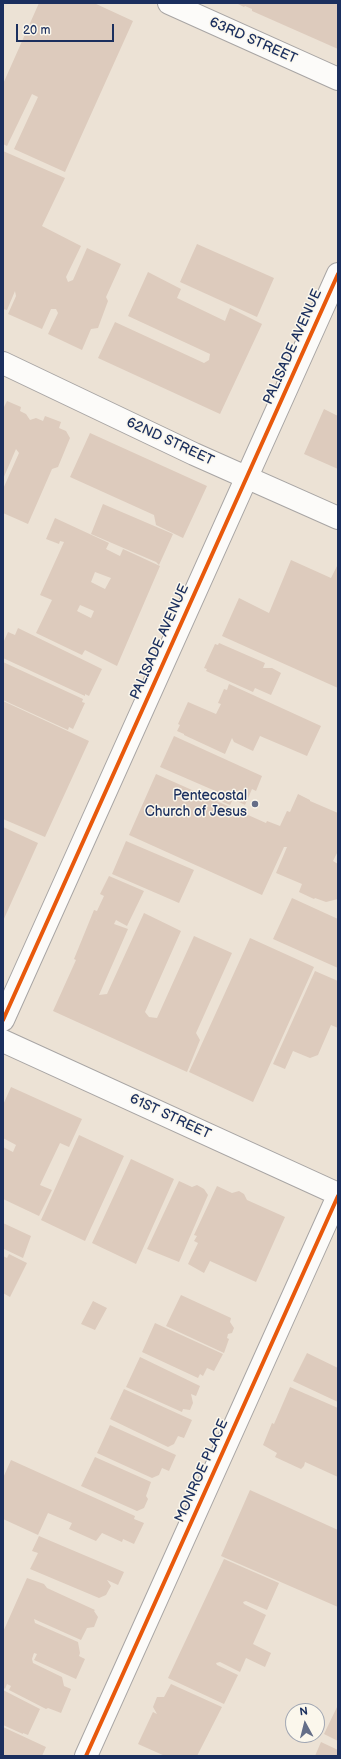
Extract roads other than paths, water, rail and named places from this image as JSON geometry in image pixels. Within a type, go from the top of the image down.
[{"type":"street","name":"63RD STREET","points":[[169,3],[338,79]]},
{"type":"street","name":"PALISADE AVENUE","points":[[3,1020],[338,274]]},
{"type":"street","name":"62ND STREET","points":[[3,363],[247,478],[338,518]]},
{"type":"street","name":"61ST STREET","points":[[3,1041],[338,1195]]},
{"type":"street","name":"MONROE PLACE","points":[[86,1756],[338,1195]]},
{"type":"place","name":"Pentecostal Church of Jesus","points":[[255,804]]}]
